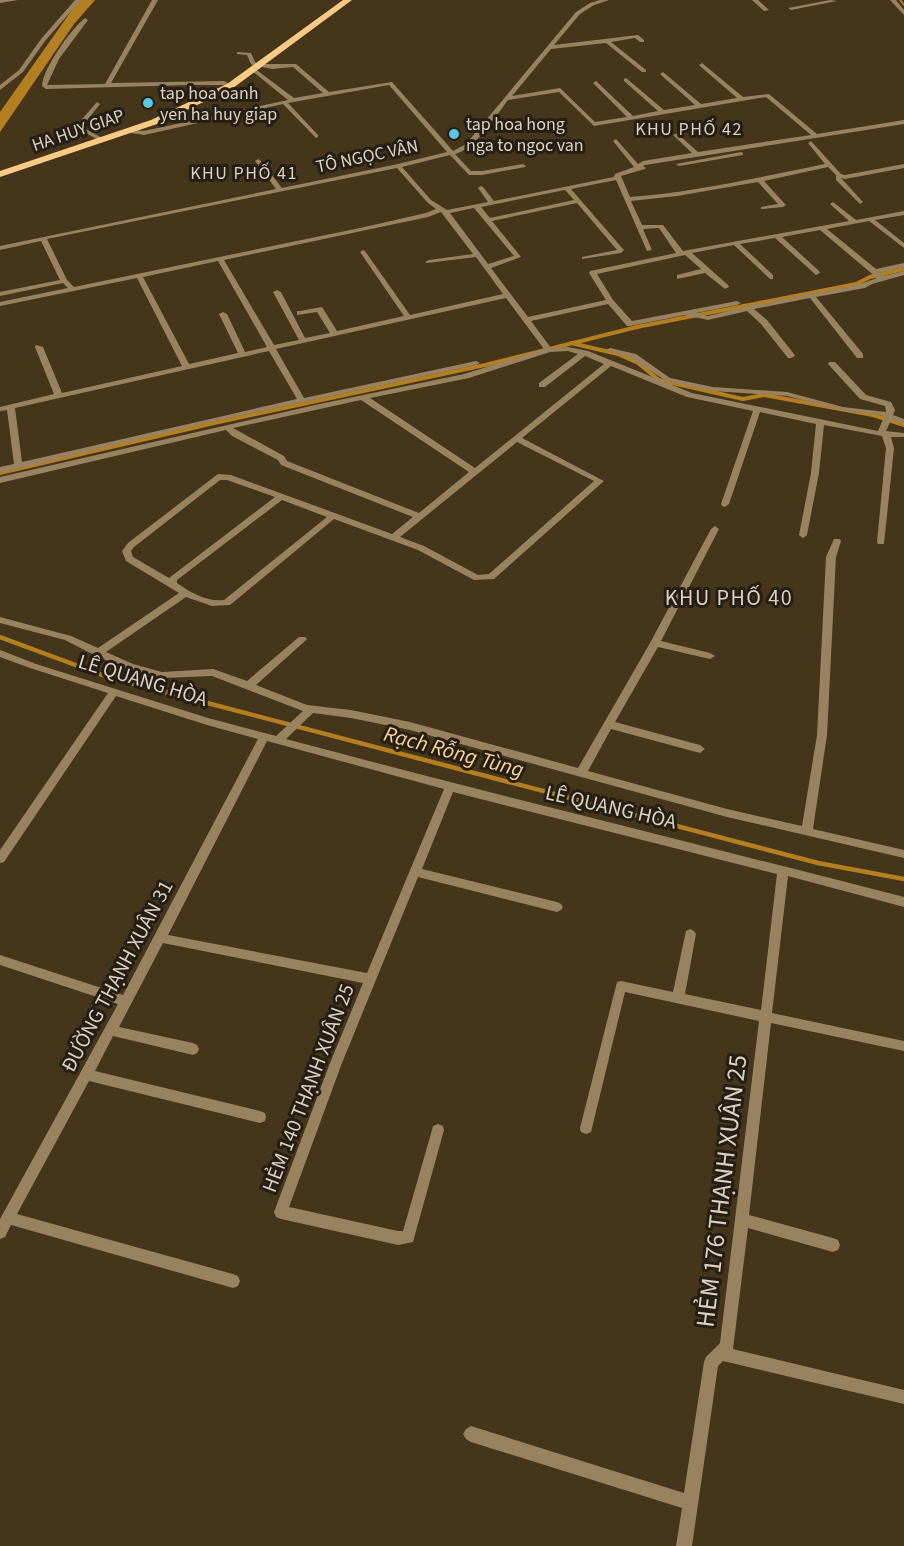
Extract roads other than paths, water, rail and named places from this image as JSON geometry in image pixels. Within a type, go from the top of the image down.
[{"type":"main road","name":"HA HUY GIAP","points":[[0,174],[154,122],[230,86],[258,68],[348,0]]},
{"type":"street","points":[[0,1],[15,0]]},
{"type":"street","points":[[0,88],[21,71],[43,40],[78,0]]},
{"type":"street","points":[[108,84],[155,0]]},
{"type":"street","name":"TÔ NGỌC VÂN","points":[[0,249],[43,238],[453,153],[468,145],[578,13],[592,4],[606,0]]},
{"type":"street","points":[[755,0],[766,9]]},
{"type":"street","points":[[792,8],[834,2],[833,0]]},
{"type":"street","points":[[893,0],[904,13]]},
{"type":"street","points":[[85,20],[56,59],[44,85],[62,87],[187,82],[224,83],[230,86]]},
{"type":"street","points":[[550,47],[636,36],[642,41]]},
{"type":"street","points":[[607,41],[644,71]]},
{"type":"street","points":[[238,52],[249,54],[253,63],[292,100]]},
{"type":"street","points":[[258,68],[294,64],[327,94]]},
{"type":"street","points":[[702,65],[741,99]]},
{"type":"street","points":[[663,74],[699,106]]},
{"type":"street","points":[[626,80],[662,112]]},
{"type":"street","points":[[126,131],[144,133],[292,100],[390,83],[469,173],[523,166]]},
{"type":"street","points":[[596,83],[632,118]]},
{"type":"street","points":[[505,99],[560,90],[594,124],[767,95],[815,135]]},
{"type":"street","points":[[284,102],[316,136]]},
{"type":"street","points":[[97,104],[78,127],[102,140]]},
{"type":"street","points":[[638,168],[643,163],[904,122]]},
{"type":"street","points":[[0,294],[139,276],[444,210],[476,206],[487,195],[567,188],[617,178],[617,175],[638,168],[649,169],[904,129]]},
{"type":"street","points":[[683,133],[676,135],[696,154]]},
{"type":"street","points":[[616,141],[638,168]]},
{"type":"street","points":[[811,143],[829,165],[839,175],[845,177],[904,166]]},
{"type":"street","points":[[258,161],[280,190]]},
{"type":"street","points":[[626,199],[682,194],[829,165]]},
{"type":"street","points":[[398,166],[429,201],[444,210],[547,348]]},
{"type":"street","points":[[839,175],[837,179],[860,202]]},
{"type":"street","points":[[617,178],[649,249]]},
{"type":"street","points":[[760,180],[783,206],[763,208]]},
{"type":"street","points":[[567,188],[621,250],[584,258]]},
{"type":"street","points":[[488,220],[579,201]]},
{"type":"street","points":[[833,204],[855,222]]},
{"type":"street","points":[[476,206],[518,257],[486,267]]},
{"type":"street","points":[[737,303],[630,324],[610,301],[592,273],[904,213]]},
{"type":"street","points":[[871,220],[904,246]]},
{"type":"street","points":[[639,227],[661,225],[684,254],[707,270],[725,287]]},
{"type":"street","points":[[822,228],[879,275],[904,273]]},
{"type":"street","points":[[777,236],[816,273]]},
{"type":"street","points":[[43,238],[68,285]]},
{"type":"street","points":[[736,244],[770,277]]},
{"type":"street","points":[[363,252],[408,316]]},
{"type":"street","points":[[429,262],[478,255]]},
{"type":"street","points":[[220,259],[302,401]]},
{"type":"street","points":[[689,314],[708,318],[862,286],[879,275],[904,265]]},
{"type":"street","points":[[680,277],[707,270]]},
{"type":"street","points":[[139,276],[186,368]]},
{"type":"street","points":[[0,304],[68,285]]},
{"type":"street","points":[[277,292],[303,341]]},
{"type":"street","points":[[0,408],[508,295]]},
{"type":"street","points":[[811,296],[860,356]]},
{"type":"street","points":[[526,320],[610,301]]},
{"type":"street","points":[[748,308],[764,322],[791,356]]},
{"type":"street","points":[[300,313],[319,309],[335,334]]},
{"type":"street","points":[[223,314],[243,355]]},
{"type":"street","points":[[39,347],[59,396]]},
{"type":"street","points":[[0,470],[302,401],[357,395],[466,376],[547,348],[585,353],[690,395],[819,422],[904,435]]},
{"type":"street","points":[[610,350],[633,356],[668,380],[713,389],[787,394],[843,409],[864,409],[904,422]]},
{"type":"street","points":[[542,385],[585,353]]},
{"type":"street","points":[[393,538],[611,362]]},
{"type":"street","points":[[0,480],[228,428],[476,363]]},
{"type":"street","points":[[832,364],[863,397],[888,404],[891,410],[883,432],[890,448],[881,542]]},
{"type":"street","points":[[357,395],[475,472]]},
{"type":"street","points":[[11,406],[18,465]]},
{"type":"street","points":[[725,504],[757,410]]},
{"type":"street","points":[[803,535],[814,473],[819,422]]},
{"type":"street","points":[[228,428],[281,458],[285,463],[421,517]]},
{"type":"street","points":[[333,516],[227,603],[212,603],[185,593],[129,559],[126,551],[130,544],[218,477],[228,477],[421,548],[477,578],[491,577],[600,481],[516,438]]},
{"type":"street","points":[[172,584],[173,579],[281,497]]},
{"type":"street","points":[[581,773],[655,643],[716,529]]},
{"type":"street","points":[[807,830],[822,735],[831,557],[837,541]]},
{"type":"street","points":[[98,653],[185,593]]},
{"type":"street","points":[[0,620],[68,638],[130,667],[162,675],[213,672],[308,712],[351,714],[410,726],[727,813],[904,854]]},
{"type":"street","points":[[248,686],[302,639]]},
{"type":"street","points":[[655,643],[710,656]]},
{"type":"street","name":"LÊ QUANG HÒA","points":[[0,653],[114,692],[450,787],[904,902]]},
{"type":"street","points":[[0,859],[114,692]]},
{"type":"street","name":"ĐƯỜNG THẠNH XUÂN 31","points":[[0,1232],[160,938],[276,736],[308,712]]},
{"type":"street","points":[[608,724],[700,748]]},
{"type":"street","name":"HẺM 140 THẠNH XUÂN 25","points":[[438,1130],[408,1237],[398,1238],[281,1212],[336,1063],[450,787]]},
{"type":"street","name":"HẺM 176 THẠNH XUÂN 25","points":[[684,1546],[711,1362],[727,1347],[783,871]]},
{"type":"street","points":[[415,872],[557,907]]},
{"type":"street","points":[[678,998],[690,934]]},
{"type":"street","points":[[160,938],[371,979]]},
{"type":"street","points":[[0,960],[126,1001]]},
{"type":"street","points":[[586,1128],[621,986],[904,1046]]},
{"type":"street","points":[[110,1030],[193,1049]]},
{"type":"street","points":[[86,1074],[260,1117]]},
{"type":"street","points":[[8,1218],[233,1281]]},
{"type":"street","points":[[742,1220],[833,1245]]},
{"type":"street","points":[[720,1353],[904,1397]]},
{"type":"street","points":[[471,1434],[691,1503]]},
{"type":"waterway","points":[[900,0],[904,5]]},
{"type":"waterway","points":[[572,343],[637,327],[856,284],[870,277],[904,269]]},
{"type":"waterway","points":[[0,473],[214,423],[485,365],[572,343]]},
{"type":"waterway","points":[[572,343],[618,354],[638,363],[659,380],[743,399],[764,395],[873,415],[904,425]]},
{"type":"waterway","name":"Rạch Rỗng Tùng","points":[[0,637],[108,677],[818,863],[904,879]]},
{"type":"place","name":"tap hoa oanh yen ha huy giap","points":[[148,103]]},
{"type":"place","name":"tap hoa hong nga to ngoc van","points":[[454,134]]},
{"type":"district","name":"KHU PHỐ 42","points":[[689,129]]},
{"type":"district","name":"KHU PHỐ 41","points":[[244,173]]},
{"type":"district","name":"KHU PHỐ 40","points":[[729,597]]}]
